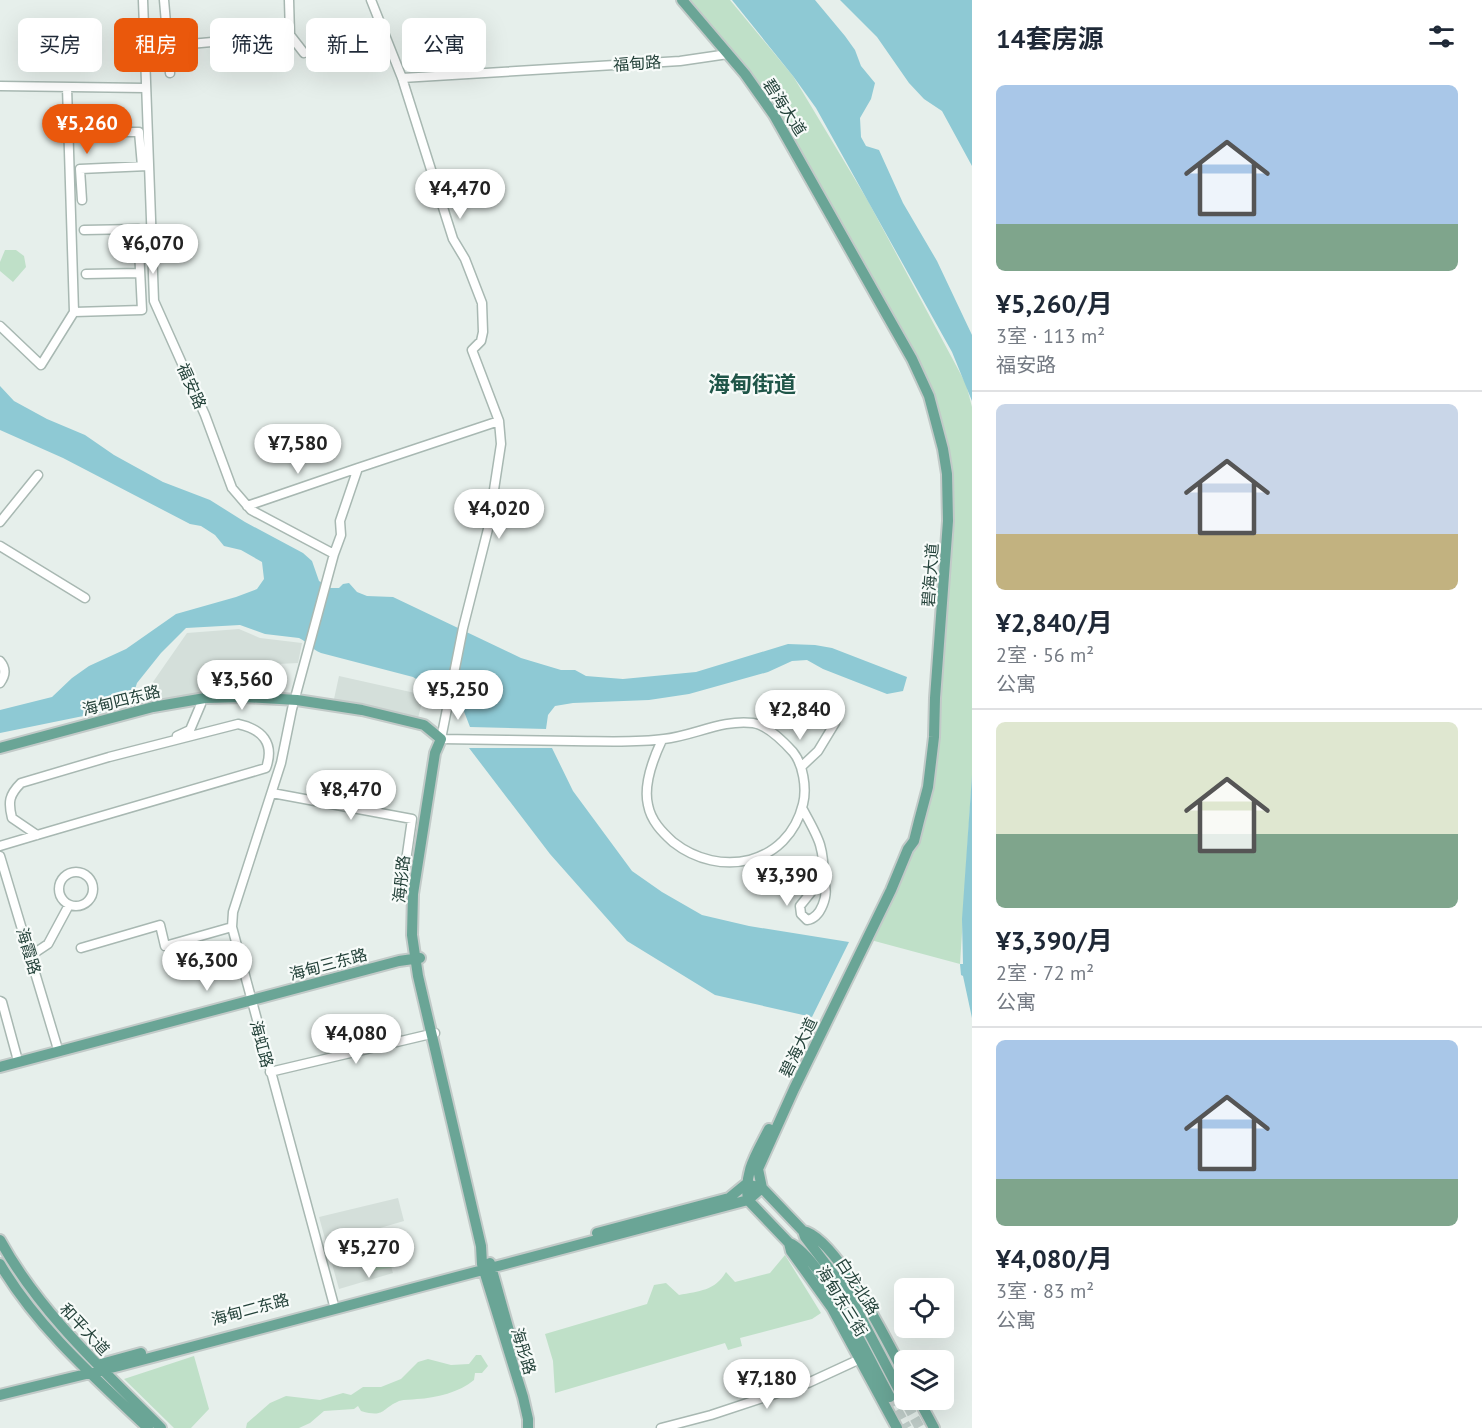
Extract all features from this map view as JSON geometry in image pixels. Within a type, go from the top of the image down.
[{"type":"main road","name":"碧海大道","points":[[676,0],[751,82],[780,124],[914,364],[929,396],[945,463],[948,495],[934,737],[928,787],[914,842],[908,849],[887,899],[794,1089],[758,1169],[762,1188]]},
{"type":"main road","name":"碧海大道","points":[[682,0],[761,102],[914,373],[925,398],[939,450],[944,502],[944,540],[928,741],[922,786],[912,824],[886,891],[751,1165],[746,1184]]},
{"type":"main road","name":"海甸四东路","points":[[0,748],[181,701],[244,697],[381,719],[422,730],[441,739]]},
{"type":"main road","name":"海甸四东路","points":[[0,753],[146,715],[201,704],[244,702],[294,705]]},
{"type":"main road","name":"海彤路","points":[[441,739],[435,753],[413,894],[412,935],[487,1266],[523,1397],[528,1428]]},
{"type":"main road","points":[[0,1067],[398,957],[417,957]]},
{"type":"main road","points":[[0,1061],[250,998]]},
{"type":"main road","points":[[748,1200],[746,1184],[762,1188]]},
{"type":"main road","name":"海甸二东路","points":[[487,1266],[729,1198],[746,1184]]},
{"type":"main road","points":[[748,1200],[762,1188]]},
{"type":"main road","name":"海甸东三街","points":[[762,1188],[803,1231],[811,1232],[843,1267],[865,1301],[894,1355]]},
{"type":"main road","name":"海甸二东路","points":[[0,1395],[487,1266],[748,1200]]},
{"type":"main road","name":"海甸东三街","points":[[748,1200],[789,1243],[791,1251],[825,1299],[897,1428]]},
{"type":"main road","name":"白龙北路","points":[[789,1243],[797,1246],[833,1294],[895,1394],[848,1293],[805,1237],[803,1231]]},
{"type":"main road","name":"和平大道","points":[[0,1240],[11,1260],[44,1306],[95,1369],[148,1428]]},
{"type":"main road","name":"和平大道","points":[[0,1264],[35,1314],[161,1428]]},
{"type":"main road","name":"海彤路","points":[[487,1266],[535,1428]]},
{"type":"main road","name":"海甸二东路","points":[[0,1390],[95,1369]]},
{"type":"main road","points":[[924,1410],[934,1428]]},
{"type":"street","name":"福安路","points":[[142,0],[145,166],[154,301],[205,415],[232,488],[251,510],[334,554]]},
{"type":"street","points":[[164,0],[166,18]]},
{"type":"street","points":[[289,0],[290,18]]},
{"type":"street","points":[[371,0],[402,78],[453,239],[465,259],[482,303],[483,332],[481,340],[472,350],[499,421],[501,444],[488,529],[463,628],[441,739],[657,740],[733,723],[755,723],[765,728],[794,753],[801,767],[804,798],[796,824],[771,852],[756,859],[727,862],[703,859],[684,850],[653,820],[648,805],[646,788],[657,740]]},
{"type":"street","points":[[294,39],[304,53]]},
{"type":"street","name":"福甸路","points":[[402,78],[680,61],[726,54]]},
{"type":"street","points":[[0,86],[145,87]]},
{"type":"street","points":[[0,326],[41,364],[74,312],[67,87]]},
{"type":"street","points":[[82,132],[139,132],[145,166],[80,168],[82,200]]},
{"type":"street","points":[[74,312],[142,310],[138,229],[84,230]]},
{"type":"street","points":[[86,274],[140,273]]},
{"type":"street","points":[[247,506],[499,421]]},
{"type":"street","points":[[294,705],[326,581],[341,535],[340,521],[358,468]]},
{"type":"street","points":[[0,522],[38,475]]},
{"type":"street","points":[[0,546],[85,598]]},
{"type":"street","points":[[0,661],[4,674],[0,683]]},
{"type":"street","points":[[164,743],[190,730],[201,704]]},
{"type":"street","name":"海虹路","points":[[294,705],[281,764],[233,912],[232,927],[334,1306]]},
{"type":"street","points":[[765,728],[790,720],[800,708],[807,706],[830,710],[835,723],[818,751],[801,767]]},
{"type":"street","points":[[37,835],[12,818],[9,805],[10,793],[21,783],[238,724],[252,727],[264,738],[269,750],[266,768]]},
{"type":"street","points":[[0,846],[281,764]]},
{"type":"street","points":[[272,793],[412,819],[405,868]]},
{"type":"street","points":[[802,808],[819,837],[823,853],[824,882]]},
{"type":"street","name":"海霞路","points":[[0,856],[57,1046]]},
{"type":"street","points":[[71,872],[82,873],[91,880],[92,896],[85,904],[69,905],[58,891],[61,879],[71,872]]},
{"type":"street","points":[[30,956],[48,944],[69,905]]},
{"type":"street","points":[[81,948],[160,925],[165,945],[232,927]]},
{"type":"street","points":[[0,1001],[17,1057]]},
{"type":"street","points":[[270,1072],[434,1034]]},
{"type":"street","points":[[661,1428],[711,1415],[808,1383],[860,1359]]},
{"type":"shaded area","points":[[239,629],[260,638],[302,643],[298,663],[278,664],[278,691],[215,691],[139,702],[187,633]]},
{"type":"shaded area","points":[[339,676],[424,695],[418,718],[334,699]]},
{"type":"shaded area","points":[[398,1198],[404,1221],[380,1228],[393,1273],[339,1289],[319,1217]]},
{"type":"green space","points":[[683,0],[730,0],[793,76],[868,201],[966,384],[972,407],[972,776],[960,964],[867,939],[914,841],[932,759],[948,495],[926,390],[751,82]]},
{"type":"green space","points":[[5,250],[16,250],[24,256],[26,267],[13,282],[0,271],[0,262]]},
{"type":"green space","points":[[386,1236],[394,1267],[373,1271],[366,1241]]},
{"type":"green space","points":[[785,1255],[821,1313],[812,1319],[740,1338],[742,1346],[728,1350],[725,1343],[555,1393],[553,1361],[545,1334],[647,1304],[654,1285],[666,1283],[679,1295],[700,1291],[712,1287],[726,1272],[735,1282],[770,1273]]},
{"type":"green space","points":[[476,1355],[481,1355],[488,1366],[482,1373],[475,1373],[474,1380],[447,1394],[399,1401],[375,1414],[361,1411],[358,1406],[354,1409],[324,1411],[310,1423],[299,1428],[246,1428],[247,1423],[270,1403],[286,1396],[320,1400],[343,1393],[351,1395],[363,1387],[381,1387],[401,1379],[418,1362],[428,1359],[451,1365],[469,1364]]},
{"type":"green space","points":[[194,1356],[209,1409],[191,1428],[174,1428],[124,1379]]},
{"type":"water","points":[[732,0],[815,0],[845,36],[855,50],[861,66],[875,83],[871,99],[860,118],[861,137],[866,146],[879,150],[903,203],[937,261],[972,335],[972,401],[952,352],[816,108]]},
{"type":"water","points":[[840,0],[972,0],[972,166],[942,111],[924,99],[909,83],[877,37]]},
{"type":"water","points":[[0,386],[14,401],[47,419],[85,435],[114,455],[163,482],[210,500],[303,553],[312,561],[319,581],[331,588],[339,588],[349,583],[357,592],[367,596],[393,597],[521,658],[561,670],[575,670],[586,676],[623,679],[696,672],[788,644],[815,645],[832,648],[907,677],[903,691],[887,694],[823,669],[807,660],[792,661],[768,672],[689,694],[649,700],[573,703],[555,706],[548,715],[546,729],[470,727],[460,701],[438,693],[413,677],[321,653],[299,638],[265,634],[240,625],[186,628],[161,653],[137,683],[130,704],[103,712],[0,733],[0,710],[52,697],[89,666],[126,649],[176,614],[257,589],[264,579],[262,562],[241,550],[224,546],[215,535],[201,526],[190,524],[63,458],[0,430]]},
{"type":"water","points":[[469,748],[552,748],[573,791],[632,871],[662,892],[702,915],[749,926],[849,942],[812,1017],[715,995],[627,941],[550,854]]},
{"type":"water","points":[[972,775],[972,1018],[960,964],[963,964],[962,919]]},
{"type":"tunnel","points":[[890,1397],[907,1428]]},
{"type":"tunnel","points":[[910,1410],[920,1428]]},
{"type":"district","name":"海甸街道","points":[[752,384]]}]
